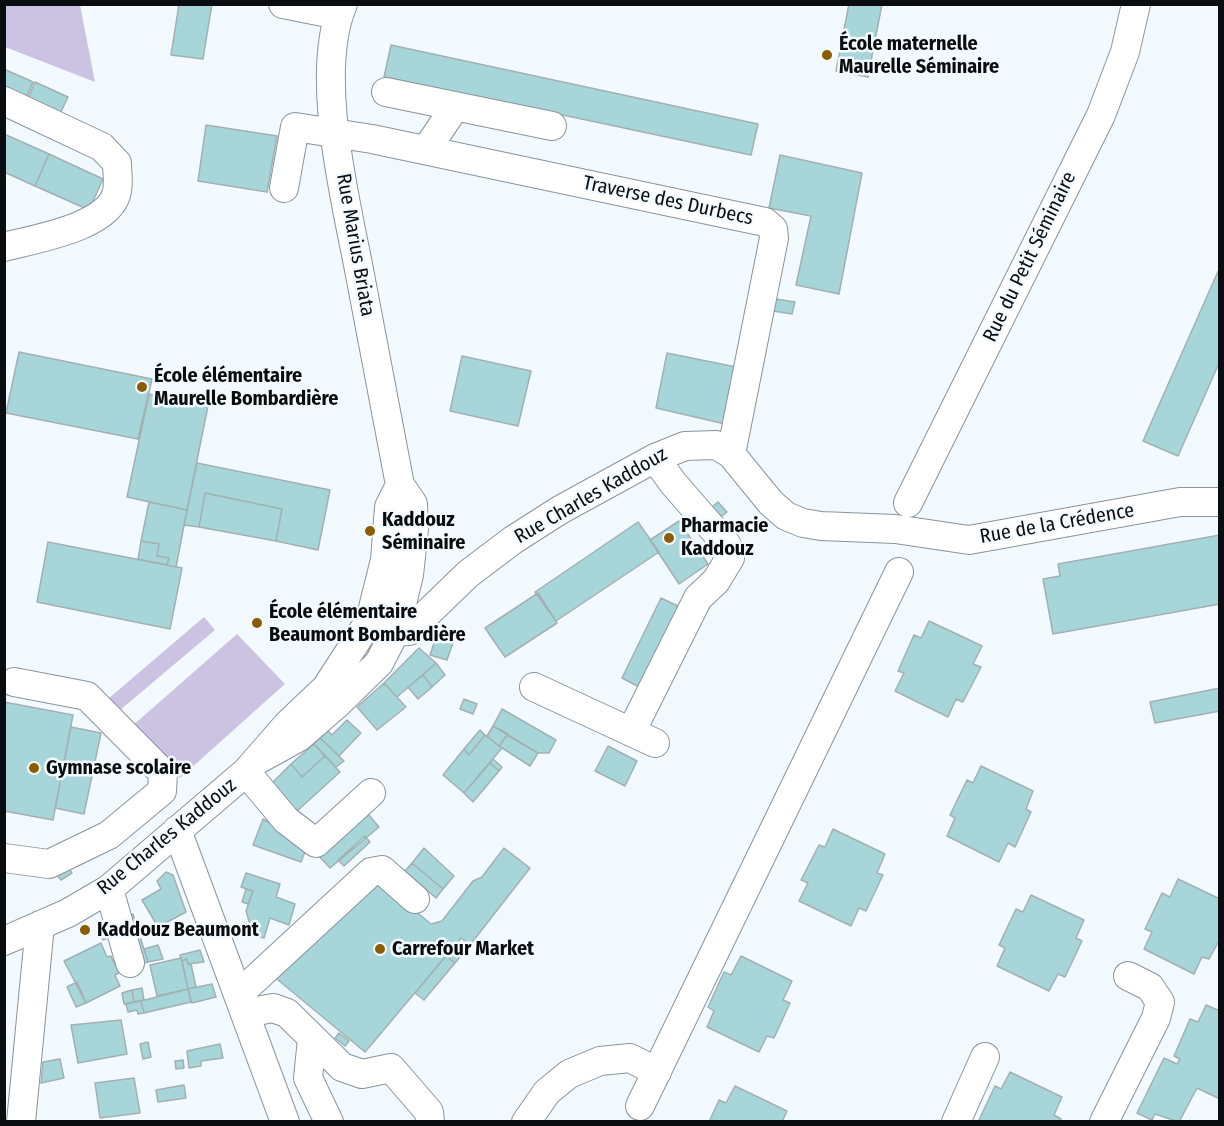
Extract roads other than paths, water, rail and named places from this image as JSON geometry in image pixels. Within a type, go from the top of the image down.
[{"type":"street","points":[[283,4],[340,10]]},
{"type":"street","name":"Rue du Petit Séminaire","points":[[908,503],[1101,115],[1125,52],[1136,4]]},
{"type":"street","name":"Rue Marius Briata","points":[[340,10],[331,65],[336,132],[400,485],[413,504],[414,529],[409,575],[383,626]]},
{"type":"street","points":[[386,92],[552,126]]},
{"type":"street","points":[[4,101],[102,147],[117,163],[117,194],[102,214],[82,225],[4,247]]},
{"type":"street","points":[[426,150],[455,107]]},
{"type":"street","name":"Traverse des Durbecs","points":[[284,188],[295,127],[336,132],[426,150],[765,222],[773,229],[774,238],[731,454]]},
{"type":"street","name":"Rue Charles Kaddouz","points":[[4,941],[109,889],[253,765],[286,724],[326,688],[383,626],[409,631],[417,626],[468,574],[513,540],[560,510],[655,458],[685,446],[703,444],[716,445],[731,454]]},
{"type":"street","name":"Rue de la Crédence","points":[[731,454],[771,503],[786,516],[802,523],[821,526],[896,529],[969,540],[1180,502],[1220,502]]},
{"type":"street","points":[[534,687],[643,737],[698,598],[716,581],[729,558],[727,544],[673,483],[655,458]]},
{"type":"street","points":[[640,1106],[899,572]]},
{"type":"street","points":[[4,858],[49,864],[109,835],[162,791],[163,773],[87,696],[14,682]]},
{"type":"street","points":[[253,765],[286,820],[316,843],[371,793]]},
{"type":"street","points":[[177,830],[285,1122]]},
{"type":"street","points":[[242,1004],[370,872],[382,870],[416,899]]},
{"type":"street","points":[[109,889],[130,963]]},
{"type":"street","points":[[21,1122],[40,925]]},
{"type":"street","points":[[1104,1122],[1156,1018],[1160,1002],[1150,987],[1128,976]]},
{"type":"street","points":[[242,1004],[273,1008],[287,1013],[342,1067],[362,1074],[391,1068],[429,1112],[430,1122]]},
{"type":"street","points":[[312,1039],[308,1078],[329,1122]]},
{"type":"street","points":[[956,1122],[985,1057]]},
{"type":"street","points":[[526,1122],[547,1092],[569,1074],[600,1061],[630,1058],[657,1072]]},
{"type":"place","name":"École maternelle Maurelle Séminaire","points":[[827,55]]},
{"type":"place","name":"École élémentaire Maurelle Bombardière","points":[[142,387]]},
{"type":"place","name":"Kaddouz Séminaire","points":[[370,531]]},
{"type":"place","name":"Pharmacie Kaddouz","points":[[669,538]]},
{"type":"place","name":"École élémentaire Beaumont Bombardière","points":[[257,623]]},
{"type":"place","name":"Gymnase scolaire","points":[[34,768]]},
{"type":"place","name":"Kaddouz Beaumont","points":[[85,930]]},
{"type":"place","name":"Carrefour Market","points":[[380,949]]}]
